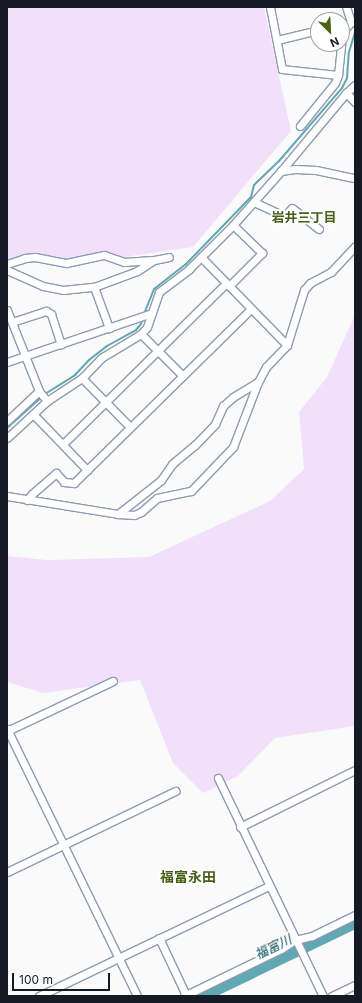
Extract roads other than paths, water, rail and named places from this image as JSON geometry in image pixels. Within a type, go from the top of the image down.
[{"type":"street","points":[[270,7],[282,70],[338,75]]},
{"type":"street","points":[[346,7],[351,22]]},
{"type":"street","points":[[277,40],[310,32]]},
{"type":"street","points":[[300,126],[336,83],[340,52]]},
{"type":"street","points":[[7,421],[43,396],[82,378],[101,358],[141,334],[147,327],[146,315],[159,292],[201,257],[233,225],[281,172],[346,93],[355,85]]},
{"type":"street","points":[[346,93],[355,102]]},
{"type":"street","points":[[281,172],[295,169],[316,170],[355,178]]},
{"type":"street","points":[[254,202],[284,216],[292,208],[319,229]]},
{"type":"street","points":[[63,444],[158,351],[262,253],[233,225]]},
{"type":"street","points":[[7,496],[118,514],[134,515],[141,512],[157,498],[191,491],[233,447],[258,382],[266,367],[287,345],[304,290],[310,283],[331,272],[355,246]]},
{"type":"street","points":[[7,264],[25,258],[36,257],[66,263],[104,255],[124,262],[154,260],[169,257]]},
{"type":"street","points":[[201,257],[287,345]]},
{"type":"street","points":[[7,270],[43,286],[62,290],[94,288],[137,271],[154,260]]},
{"type":"street","points":[[94,288],[109,328]]},
{"type":"street","points":[[27,500],[56,473],[64,482],[74,483],[251,309]]},
{"type":"street","points":[[7,310],[43,396]]},
{"type":"street","points":[[12,322],[46,311],[51,314],[61,344]]},
{"type":"street","points":[[7,362],[146,315]]},
{"type":"street","points":[[141,334],[183,376]]},
{"type":"street","points":[[82,378],[130,427]]},
{"type":"street","points":[[118,514],[161,480],[172,464],[195,445],[215,424],[223,406],[233,397],[258,382]]},
{"type":"street","points":[[7,438],[33,414],[43,396]]},
{"type":"street","points":[[33,414],[87,470]]},
{"type":"street","points":[[113,681],[7,730],[136,996]]},
{"type":"street","points":[[240,827],[355,770]]},
{"type":"street","points":[[218,778],[240,827],[323,996]]},
{"type":"street","points":[[7,872],[175,791]]},
{"type":"street","points":[[39,996],[269,886]]},
{"type":"street","points":[[159,938],[185,995],[296,942],[312,936],[355,914]]},
{"type":"street","points":[[332,996],[355,985]]},
{"type":"waterway","points":[[144,314],[154,289],[186,264],[251,197],[254,185],[279,161],[342,88],[347,78],[349,52],[355,32]]},
{"type":"waterway","points":[[7,428],[45,394],[75,375],[89,360],[107,346],[136,330],[141,324],[143,318]]},
{"type":"waterway","name":"福富川","points":[[203,996],[355,923]]},
{"type":"district","name":"岩井三丁目","points":[[304,217]]},
{"type":"district","name":"福富永田","points":[[188,877]]}]
